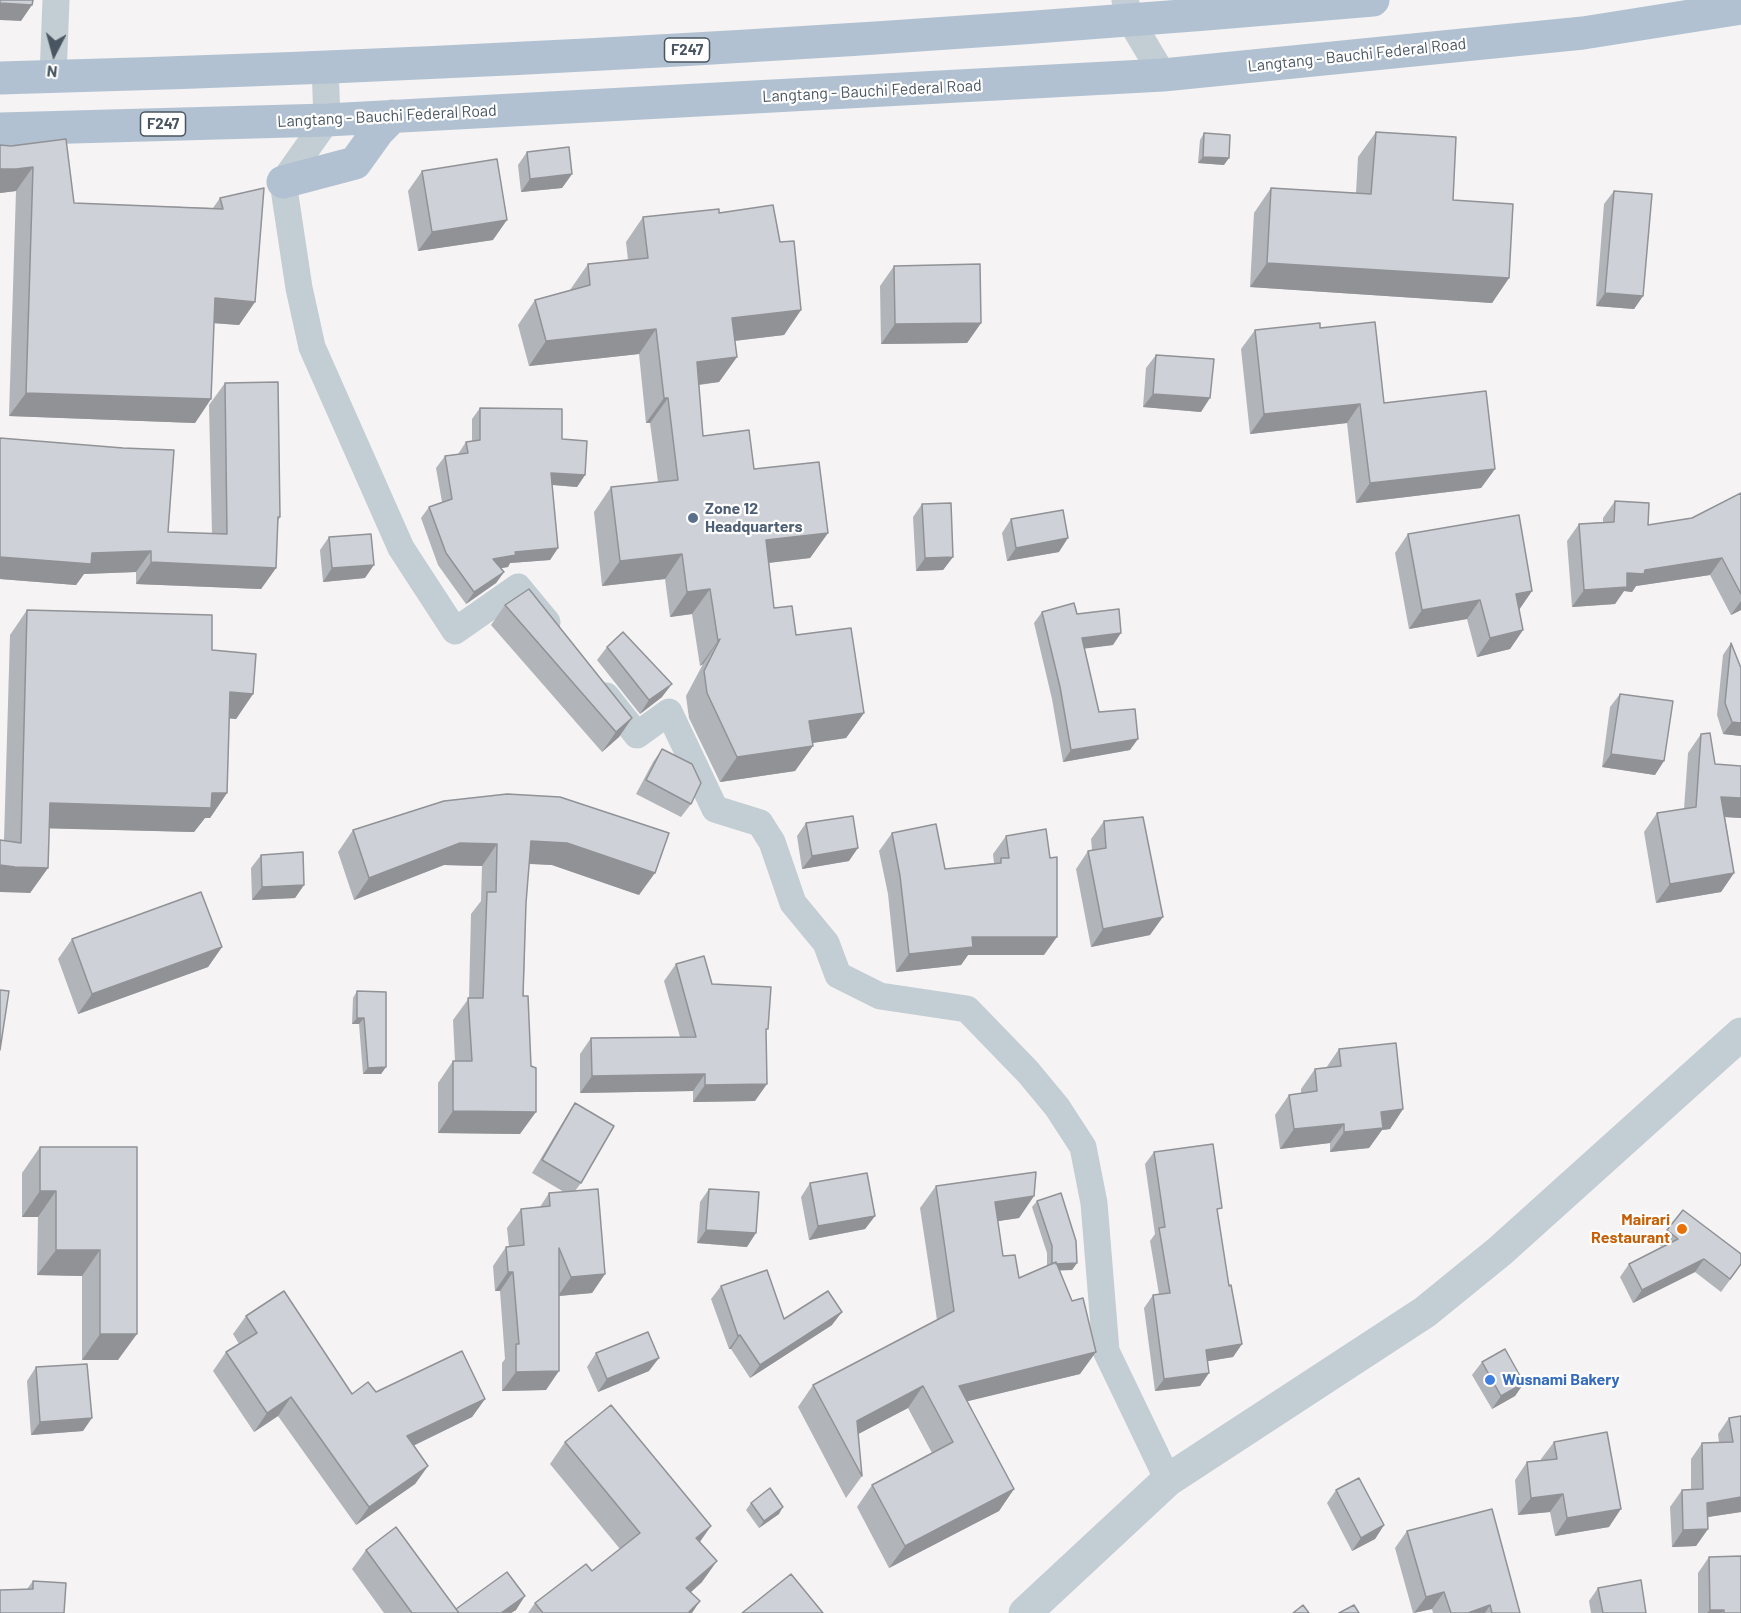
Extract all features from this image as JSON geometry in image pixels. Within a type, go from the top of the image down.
[{"type":"main road","name":"F247","points":[[0,78],[749,47],[1127,10],[1373,0]]},
{"type":"main road","name":"Langtang - Bauchi Federal Road","points":[[0,129],[327,120],[1163,75],[1583,33],[1741,8]]},
{"type":"main road","points":[[283,182],[355,163],[393,116]]},
{"type":"street","points":[[53,76],[56,0]]},
{"type":"street","points":[[1127,10],[1163,75]]},
{"type":"street","points":[[325,66],[327,120],[283,182],[299,288],[312,346],[401,548],[455,632],[518,587],[562,641]]},
{"type":"street","points":[[589,676],[637,735],[669,712],[715,809],[760,823],[772,842],[793,903],[826,943],[838,975],[880,996],[967,1009],[1028,1072],[1057,1107],[1083,1148],[1086,1159],[1094,1203],[1106,1351],[1168,1480]]},
{"type":"street","points":[[1025,1613],[1168,1480],[1425,1312],[1500,1251],[1741,1034]]},
{"type":"building","points":[[0,0],[33,0],[32,5],[0,3]]},
{"type":"building","points":[[1376,132],[1456,137],[1453,200],[1513,204],[1509,278],[1267,263],[1271,188],[1371,194]]},
{"type":"building","points":[[1204,133],[1230,135],[1229,158],[1203,157]]},
{"type":"building","points":[[66,139],[74,203],[223,209],[220,198],[264,188],[255,302],[215,298],[211,399],[26,393],[33,167],[0,169],[0,145],[11,146]]},
{"type":"building","points":[[569,147],[572,174],[530,179],[527,152]]},
{"type":"building","points":[[497,159],[507,220],[432,232],[422,171]]},
{"type":"building","points":[[1614,191],[1652,194],[1643,296],[1605,293]]},
{"type":"building","points":[[773,205],[780,242],[794,241],[801,310],[732,318],[737,357],[697,362],[703,436],[749,430],[754,469],[819,462],[828,533],[766,540],[774,608],[792,606],[796,635],[851,628],[864,713],[809,721],[813,746],[737,757],[707,693],[704,671],[720,639],[718,641],[710,589],[687,592],[682,554],[620,561],[611,487],[678,480],[668,398],[664,398],[656,329],[546,341],[535,300],[590,285],[588,264],[648,258],[643,217],[719,209],[719,213]]},
{"type":"building","points":[[980,264],[981,323],[895,324],[894,266]]},
{"type":"building","points":[[1375,322],[1384,403],[1486,391],[1495,469],[1370,483],[1360,404],[1264,414],[1255,330],[1320,323],[1320,328]]},
{"type":"building","points":[[1156,355],[1214,359],[1210,398],[1153,394]]},
{"type":"building","points":[[278,382],[280,517],[278,517],[276,568],[151,562],[151,551],[92,553],[91,564],[0,557],[0,438],[174,450],[168,532],[227,534],[225,383]]},
{"type":"building","points":[[480,408],[562,409],[562,439],[587,441],[585,475],[551,473],[558,548],[515,552],[516,555],[493,559],[504,572],[474,592],[446,553],[429,507],[452,499],[445,456],[468,453],[466,442],[480,440]]},
{"type":"building","points":[[1741,493],[1741,594],[1722,558],[1645,570],[1644,574],[1627,573],[1627,587],[1584,590],[1579,524],[1614,522],[1615,501],[1649,503],[1648,525],[1692,518]]},
{"type":"building","points":[[951,503],[953,557],[925,558],[922,504]]},
{"type":"building","points":[[1063,510],[1068,538],[1016,548],[1011,519]]},
{"type":"building","points":[[1519,515],[1532,591],[1516,594],[1523,630],[1490,638],[1480,600],[1422,610],[1408,534]]},
{"type":"building","points":[[371,534],[374,565],[332,568],[329,537]]},
{"type":"building","points":[[529,589],[632,718],[616,732],[505,605]]},
{"type":"building","points":[[1074,603],[1077,614],[1119,609],[1121,633],[1082,638],[1099,712],[1135,709],[1138,739],[1071,750],[1060,687],[1042,612]]},
{"type":"building","points":[[27,610],[212,615],[212,650],[256,654],[253,694],[230,692],[227,793],[212,793],[211,808],[50,803],[48,868],[0,865],[0,840],[21,843]]},
{"type":"building","points":[[623,632],[672,684],[649,700],[607,647]]},
{"type":"building","points":[[1731,643],[1741,668],[1741,723],[1732,722],[1725,703]]},
{"type":"building","points":[[1620,694],[1673,701],[1664,761],[1611,754]]},
{"type":"building","points":[[1710,733],[1715,764],[1741,766],[1741,798],[1721,797],[1734,873],[1670,884],[1657,813],[1696,807],[1701,734]]},
{"type":"building","points":[[662,749],[692,764],[701,783],[691,804],[646,780]]},
{"type":"building","points":[[507,794],[560,797],[669,833],[655,873],[567,843],[531,841],[523,996],[528,996],[531,1066],[536,1068],[536,1112],[453,1111],[453,1061],[472,1061],[468,998],[483,998],[487,892],[496,892],[497,844],[460,843],[369,878],[353,830],[444,801]]},
{"type":"building","points":[[853,816],[858,848],[812,856],[806,823]]},
{"type":"building","points":[[1143,817],[1163,917],[1103,929],[1088,851],[1106,848],[1104,821]]},
{"type":"building","points":[[936,824],[945,869],[1001,863],[1001,858],[1009,858],[1006,836],[1046,829],[1050,858],[1057,857],[1057,937],[972,937],[973,947],[909,954],[900,876],[892,833]]},
{"type":"building","points":[[303,852],[304,885],[262,887],[261,855]]},
{"type":"building","points":[[201,892],[222,947],[92,994],[72,939]]},
{"type":"building","points":[[704,956],[712,984],[771,987],[768,1029],[766,1029],[767,1084],[705,1085],[705,1074],[592,1076],[591,1038],[696,1037],[676,964]]},
{"type":"building","points":[[0,990],[9,991],[0,1050]]},
{"type":"building","points":[[357,991],[386,992],[386,1067],[368,1068],[364,1018],[357,1018]]},
{"type":"building","points":[[1396,1043],[1403,1109],[1381,1112],[1383,1128],[1344,1132],[1344,1124],[1294,1129],[1289,1095],[1317,1091],[1315,1069],[1341,1066],[1339,1049]]},
{"type":"building","points":[[575,1103],[614,1126],[581,1183],[542,1160]]},
{"type":"building","points":[[1213,1144],[1222,1208],[1217,1209],[1229,1286],[1231,1285],[1242,1344],[1206,1350],[1209,1373],[1164,1379],[1153,1295],[1170,1293],[1159,1228],[1165,1227],[1154,1152]]},
{"type":"building","points":[[40,1147],[137,1147],[137,1334],[100,1334],[100,1250],[56,1250],[56,1191],[40,1191]]},
{"type":"building","points":[[1036,1172],[1034,1196],[995,1202],[1003,1256],[1015,1255],[1019,1278],[1056,1262],[1072,1301],[1083,1298],[1096,1352],[959,1386],[1014,1489],[905,1546],[872,1485],[953,1442],[923,1386],[857,1421],[862,1476],[813,1385],[954,1311],[936,1186]]},
{"type":"building","points":[[867,1173],[875,1216],[818,1226],[810,1183]]},
{"type":"building","points":[[598,1189],[605,1274],[571,1277],[559,1248],[559,1371],[516,1372],[516,1344],[519,1344],[513,1272],[508,1272],[506,1247],[524,1245],[521,1209],[550,1206],[549,1193]]},
{"type":"building","points":[[709,1189],[759,1192],[756,1233],[706,1230]]},
{"type":"building","points":[[1061,1193],[1076,1241],[1077,1263],[1056,1264],[1056,1262],[1052,1264],[1052,1246],[1037,1201]]},
{"type":"building","points":[[1683,1210],[1741,1254],[1741,1264],[1730,1279],[1704,1259],[1642,1290],[1629,1264],[1678,1239],[1667,1230]]},
{"type":"building","points":[[767,1270],[784,1319],[828,1291],[842,1312],[760,1365],[740,1335],[738,1336],[721,1286]]},
{"type":"building","points":[[284,1291],[352,1394],[368,1382],[376,1392],[462,1351],[485,1399],[407,1436],[428,1466],[369,1507],[291,1397],[267,1413],[226,1352],[257,1333],[246,1316]]},
{"type":"building","points":[[648,1332],[659,1358],[607,1379],[596,1353]]},
{"type":"building","points":[[1505,1349],[1524,1383],[1501,1396],[1482,1362]]},
{"type":"building","points":[[87,1364],[92,1418],[40,1422],[36,1367]]},
{"type":"building","points":[[611,1405],[711,1526],[696,1538],[717,1561],[686,1588],[700,1601],[688,1613],[543,1613],[535,1603],[586,1564],[592,1571],[640,1533],[565,1442]]},
{"type":"building","points":[[1741,1416],[1741,1497],[1707,1503],[1708,1529],[1683,1530],[1682,1490],[1703,1489],[1702,1443],[1733,1442],[1729,1418]]},
{"type":"building","points":[[1607,1432],[1621,1509],[1567,1518],[1563,1494],[1531,1498],[1527,1462],[1557,1459],[1554,1442]]},
{"type":"building","points":[[1359,1478],[1384,1525],[1361,1538],[1336,1490]]},
{"type":"building","points":[[770,1488],[783,1507],[764,1521],[751,1503]]},
{"type":"building","points":[[1492,1509],[1520,1613],[1492,1613],[1490,1605],[1468,1613],[1451,1613],[1444,1592],[1426,1597],[1407,1531]]},
{"type":"building","points":[[396,1527],[459,1613],[412,1613],[366,1550]]},
{"type":"building","points":[[1741,1556],[1741,1613],[1710,1610],[1709,1557]]},
{"type":"building","points":[[507,1572],[525,1596],[501,1613],[459,1613],[456,1609]]},
{"type":"building","points":[[791,1574],[823,1613],[742,1613]]},
{"type":"building","points":[[1641,1580],[1646,1613],[1603,1613],[1598,1588]]},
{"type":"building","points":[[33,1581],[66,1583],[64,1613],[0,1613],[0,1590],[33,1589]]},
{"type":"building","points":[[1303,1605],[1309,1613],[1293,1613]]},
{"type":"building","points":[[1354,1605],[1359,1613],[1339,1613]]},
{"type":"place","name":"Zone 12 Headquarters","points":[[693,518]]},
{"type":"place","name":"Mairari Restaurant","points":[[1682,1229]]},
{"type":"place","name":"Wusnami Bakery","points":[[1490,1380]]}]
